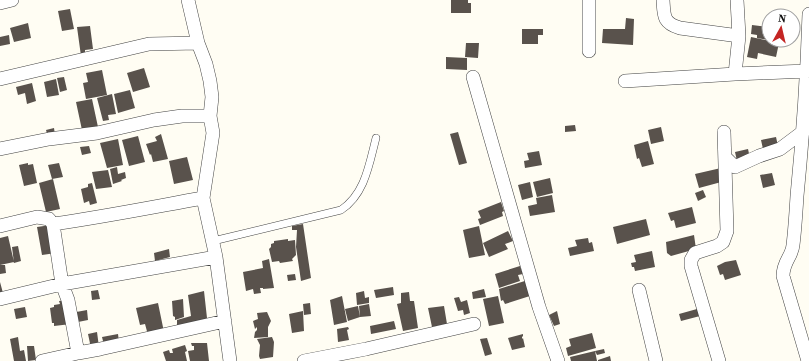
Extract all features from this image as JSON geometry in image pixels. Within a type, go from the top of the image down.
[{"type":"street","points":[[0,3],[12,0]]},
{"type":"street","points":[[188,0],[198,44],[210,81],[212,96],[210,116],[213,133],[203,198],[216,257],[230,361]]},
{"type":"street","points":[[589,0],[589,51]]},
{"type":"street","points":[[663,0],[664,14],[667,22],[672,26],[739,36]]},
{"type":"street","points":[[735,74],[739,36],[736,0]]},
{"type":"street","points":[[808,361],[783,276],[784,265],[793,246],[804,131],[808,71],[809,14]]},
{"type":"street","points":[[0,79],[149,44],[198,44]]},
{"type":"street","points":[[625,81],[808,71]]},
{"type":"street","points":[[473,77],[541,313],[558,361]]},
{"type":"street","points":[[0,149],[49,139],[97,133],[154,120],[182,116],[210,116]]},
{"type":"street","points":[[725,157],[735,167],[758,156],[780,149],[804,131]]},
{"type":"street","points":[[719,361],[691,266],[691,260],[695,253],[717,246],[723,242],[727,230],[724,132]]},
{"type":"street","points":[[53,224],[99,218],[203,198]]},
{"type":"street","points":[[0,226],[37,217],[49,219],[53,224],[62,284],[68,300],[78,353]]},
{"type":"street","points":[[0,299],[62,284],[216,257]]},
{"type":"street","points":[[639,290],[656,361]]},
{"type":"street","points":[[42,361],[225,321]]},
{"type":"street","points":[[304,361],[366,349],[474,324]]},
{"type":"lane","points":[[213,241],[341,210],[350,204],[359,192],[365,178],[376,138]]},
{"type":"building","points":[[451,0],[468,0],[468,3],[471,3],[471,13],[451,13]]},
{"type":"building","points":[[70,9],[74,29],[62,31],[58,11]]},
{"type":"building","points":[[626,18],[634,19],[633,45],[602,43],[603,29],[625,29]]},
{"type":"building","points":[[28,23],[31,38],[14,42],[10,28]]},
{"type":"building","points":[[752,25],[761,26],[761,39],[757,38],[757,35],[751,34]]},
{"type":"building","points":[[90,26],[93,49],[85,50],[85,55],[81,56],[77,27]]},
{"type":"building","points":[[522,29],[543,29],[543,35],[538,35],[538,44],[522,44]]},
{"type":"building","points":[[9,35],[10,44],[0,46],[0,37]]},
{"type":"building","points":[[751,37],[761,39],[761,48],[778,48],[776,57],[758,53],[757,59],[747,57]]},
{"type":"building","points":[[466,43],[479,43],[478,58],[465,57]]},
{"type":"building","points":[[446,57],[467,58],[467,70],[446,69]]},
{"type":"building","points":[[144,68],[150,87],[133,92],[127,73]]},
{"type":"building","points":[[102,70],[107,95],[86,99],[83,83],[88,82],[86,73]]},
{"type":"building","points":[[64,77],[67,90],[60,92],[57,78]]},
{"type":"building","points":[[56,79],[59,95],[47,97],[44,82]]},
{"type":"building","points":[[32,83],[36,101],[27,104],[25,93],[18,95],[16,87]]},
{"type":"building","points":[[130,90],[135,108],[118,113],[114,94]]},
{"type":"building","points":[[112,94],[116,114],[108,115],[109,120],[103,121],[97,98]]},
{"type":"building","points":[[92,99],[98,127],[82,130],[76,102]]},
{"type":"building","points":[[575,125],[576,131],[565,132],[565,126]]},
{"type":"building","points":[[661,127],[664,141],[651,144],[648,130]]},
{"type":"building","points":[[54,128],[55,135],[48,137],[46,130]]},
{"type":"building","points":[[458,132],[467,163],[459,165],[450,134]]},
{"type":"building","points":[[161,134],[168,159],[153,162],[146,144],[157,141],[155,137]]},
{"type":"building","points":[[138,136],[145,162],[129,166],[122,140]]},
{"type":"building","points":[[776,137],[778,146],[763,149],[761,140]]},
{"type":"building","points":[[118,139],[123,165],[107,168],[100,143]]},
{"type":"building","points":[[648,141],[654,164],[642,167],[639,158],[637,159],[634,145]]},
{"type":"building","points":[[89,146],[91,153],[82,155],[80,147]]},
{"type":"building","points":[[748,149],[750,158],[737,161],[735,152]]},
{"type":"building","points":[[539,151],[542,165],[525,168],[524,161],[529,160],[527,153]]},
{"type":"building","points":[[187,157],[193,180],[174,184],[169,161]]},
{"type":"building","points":[[28,163],[28,165],[33,164],[37,183],[24,186],[19,165]]},
{"type":"building","points":[[59,163],[63,177],[52,179],[48,165]]},
{"type":"building","points":[[117,167],[118,174],[125,172],[126,178],[113,184],[110,169]]},
{"type":"building","points":[[721,168],[725,181],[699,188],[695,174]]},
{"type":"building","points":[[108,170],[112,187],[96,189],[92,172]]},
{"type":"building","points":[[772,173],[775,185],[763,188],[760,175]]},
{"type":"building","points":[[550,178],[553,193],[537,197],[533,182]]},
{"type":"building","points":[[53,179],[60,209],[46,212],[39,183]]},
{"type":"building","points":[[530,182],[533,197],[522,200],[518,185]]},
{"type":"building","points":[[92,183],[97,203],[90,205],[89,201],[84,203],[81,189],[88,187],[88,184]]},
{"type":"building","points":[[703,190],[706,197],[698,201],[695,193]]},
{"type":"building","points":[[552,195],[555,212],[530,216],[528,206],[537,204],[536,198]]},
{"type":"building","points":[[501,202],[504,211],[502,212],[503,216],[480,225],[478,219],[481,218],[478,211]]},
{"type":"building","points":[[692,207],[696,223],[676,228],[674,220],[671,221],[668,213]]},
{"type":"building","points":[[646,219],[650,235],[617,244],[613,227]]},
{"type":"building","points":[[303,224],[311,278],[301,281],[296,247],[297,230],[292,230],[292,226]]},
{"type":"building","points":[[51,225],[56,253],[42,255],[37,227]]},
{"type":"building","points":[[479,226],[485,255],[469,258],[463,230]]},
{"type":"building","points":[[508,231],[513,241],[505,244],[508,249],[489,257],[483,243]]},
{"type":"building","points":[[694,235],[696,249],[671,256],[667,253],[666,242]]},
{"type":"building","points":[[8,236],[14,262],[0,265],[0,238]]},
{"type":"building","points":[[588,238],[589,243],[592,242],[594,251],[570,256],[568,248],[577,246],[575,240]]},
{"type":"building","points":[[288,239],[288,241],[295,240],[296,255],[292,259],[293,261],[280,263],[279,261],[272,262],[269,249],[271,244],[274,243],[274,241]]},
{"type":"building","points":[[18,246],[21,261],[14,263],[12,247]]},
{"type":"building","points":[[169,249],[170,257],[155,261],[154,253]]},
{"type":"building","points":[[652,251],[655,267],[635,271],[631,263],[636,262],[634,255]]},
{"type":"building","points":[[269,259],[274,288],[260,288],[261,293],[254,294],[253,289],[246,291],[243,272],[263,268],[262,261]]},
{"type":"building","points":[[736,260],[741,275],[725,280],[723,274],[720,275],[717,266],[725,262]]},
{"type":"building","points":[[0,265],[5,265],[6,273],[0,274]]},
{"type":"building","points":[[520,266],[523,274],[518,275],[520,281],[499,288],[495,274]]},
{"type":"building","points":[[295,274],[296,280],[288,281],[287,275]]},
{"type":"building","points":[[528,280],[533,295],[505,304],[503,300],[501,301],[499,289]]},
{"type":"building","points":[[0,282],[3,293],[0,294]]},
{"type":"building","points":[[393,287],[394,295],[376,298],[374,290]]},
{"type":"building","points":[[484,289],[486,297],[473,299],[472,292]]},
{"type":"building","points":[[98,290],[100,299],[92,300],[91,291]]},
{"type":"building","points":[[204,291],[207,318],[203,322],[177,327],[177,320],[191,316],[188,295]]},
{"type":"building","points":[[364,291],[365,298],[369,297],[369,303],[357,305],[356,293]]},
{"type":"building","points":[[409,292],[410,301],[414,301],[418,328],[403,331],[397,304],[401,303],[401,293]]},
{"type":"building","points":[[342,296],[347,322],[334,325],[330,300]]},
{"type":"building","points":[[498,296],[504,323],[489,326],[483,299]]},
{"type":"building","points":[[459,297],[461,302],[467,300],[470,313],[464,315],[463,310],[458,311],[454,298]]},
{"type":"building","points":[[183,299],[184,317],[175,320],[175,317],[173,316],[172,301]]},
{"type":"building","points":[[68,300],[71,324],[54,326],[54,323],[52,323],[50,308],[54,307],[54,305],[60,304],[59,301]]},
{"type":"building","points":[[158,303],[164,332],[148,335],[145,324],[140,325],[136,308]]},
{"type":"building","points":[[310,303],[311,314],[304,315],[303,304]]},
{"type":"building","points":[[369,304],[371,316],[360,317],[359,306]]},
{"type":"building","points":[[358,306],[360,317],[348,321],[345,309]]},
{"type":"building","points":[[444,306],[447,324],[432,327],[428,308]]},
{"type":"building","points":[[25,307],[27,317],[16,319],[14,309]]},
{"type":"building","points":[[697,309],[700,316],[681,321],[679,314]]},
{"type":"building","points":[[87,310],[88,320],[73,323],[71,313]]},
{"type":"building","points":[[303,311],[304,331],[292,333],[289,314]]},
{"type":"building","points":[[557,311],[560,324],[554,326],[549,315]]},
{"type":"building","points":[[267,312],[271,321],[268,327],[268,337],[254,338],[257,327],[255,329],[253,321],[258,319],[257,313]]},
{"type":"building","points":[[394,321],[396,329],[371,334],[370,326]]},
{"type":"building","points":[[348,327],[349,329],[347,330],[349,340],[338,342],[337,329]]},
{"type":"building","points":[[97,332],[99,347],[91,348],[88,334]]},
{"type":"building","points":[[592,333],[596,348],[568,356],[566,348],[571,346],[569,339]]},
{"type":"building","points":[[118,334],[119,342],[104,345],[102,337]]},
{"type":"building","points":[[523,334],[522,339],[523,338],[525,347],[512,350],[508,338]]},
{"type":"building","points":[[18,337],[20,351],[24,350],[26,361],[14,361],[10,339]]},
{"type":"building","points":[[272,337],[274,342],[273,357],[260,359],[260,345],[257,339]]},
{"type":"building","points":[[487,338],[492,354],[485,356],[480,339]]},
{"type":"building","points":[[191,343],[207,343],[209,361],[190,361],[188,351],[194,350],[194,346],[192,346]]},
{"type":"building","points":[[185,345],[187,351],[185,352],[187,361],[166,361],[163,352],[169,350],[170,353],[173,353],[172,349]]},
{"type":"building","points":[[27,346],[34,346],[36,360],[28,361]]},
{"type":"building","points":[[604,349],[605,353],[597,355],[595,351]]},
{"type":"building","points":[[595,351],[597,361],[571,361],[570,357]]},
{"type":"building","points":[[610,356],[611,361],[598,361],[598,360]]}]
